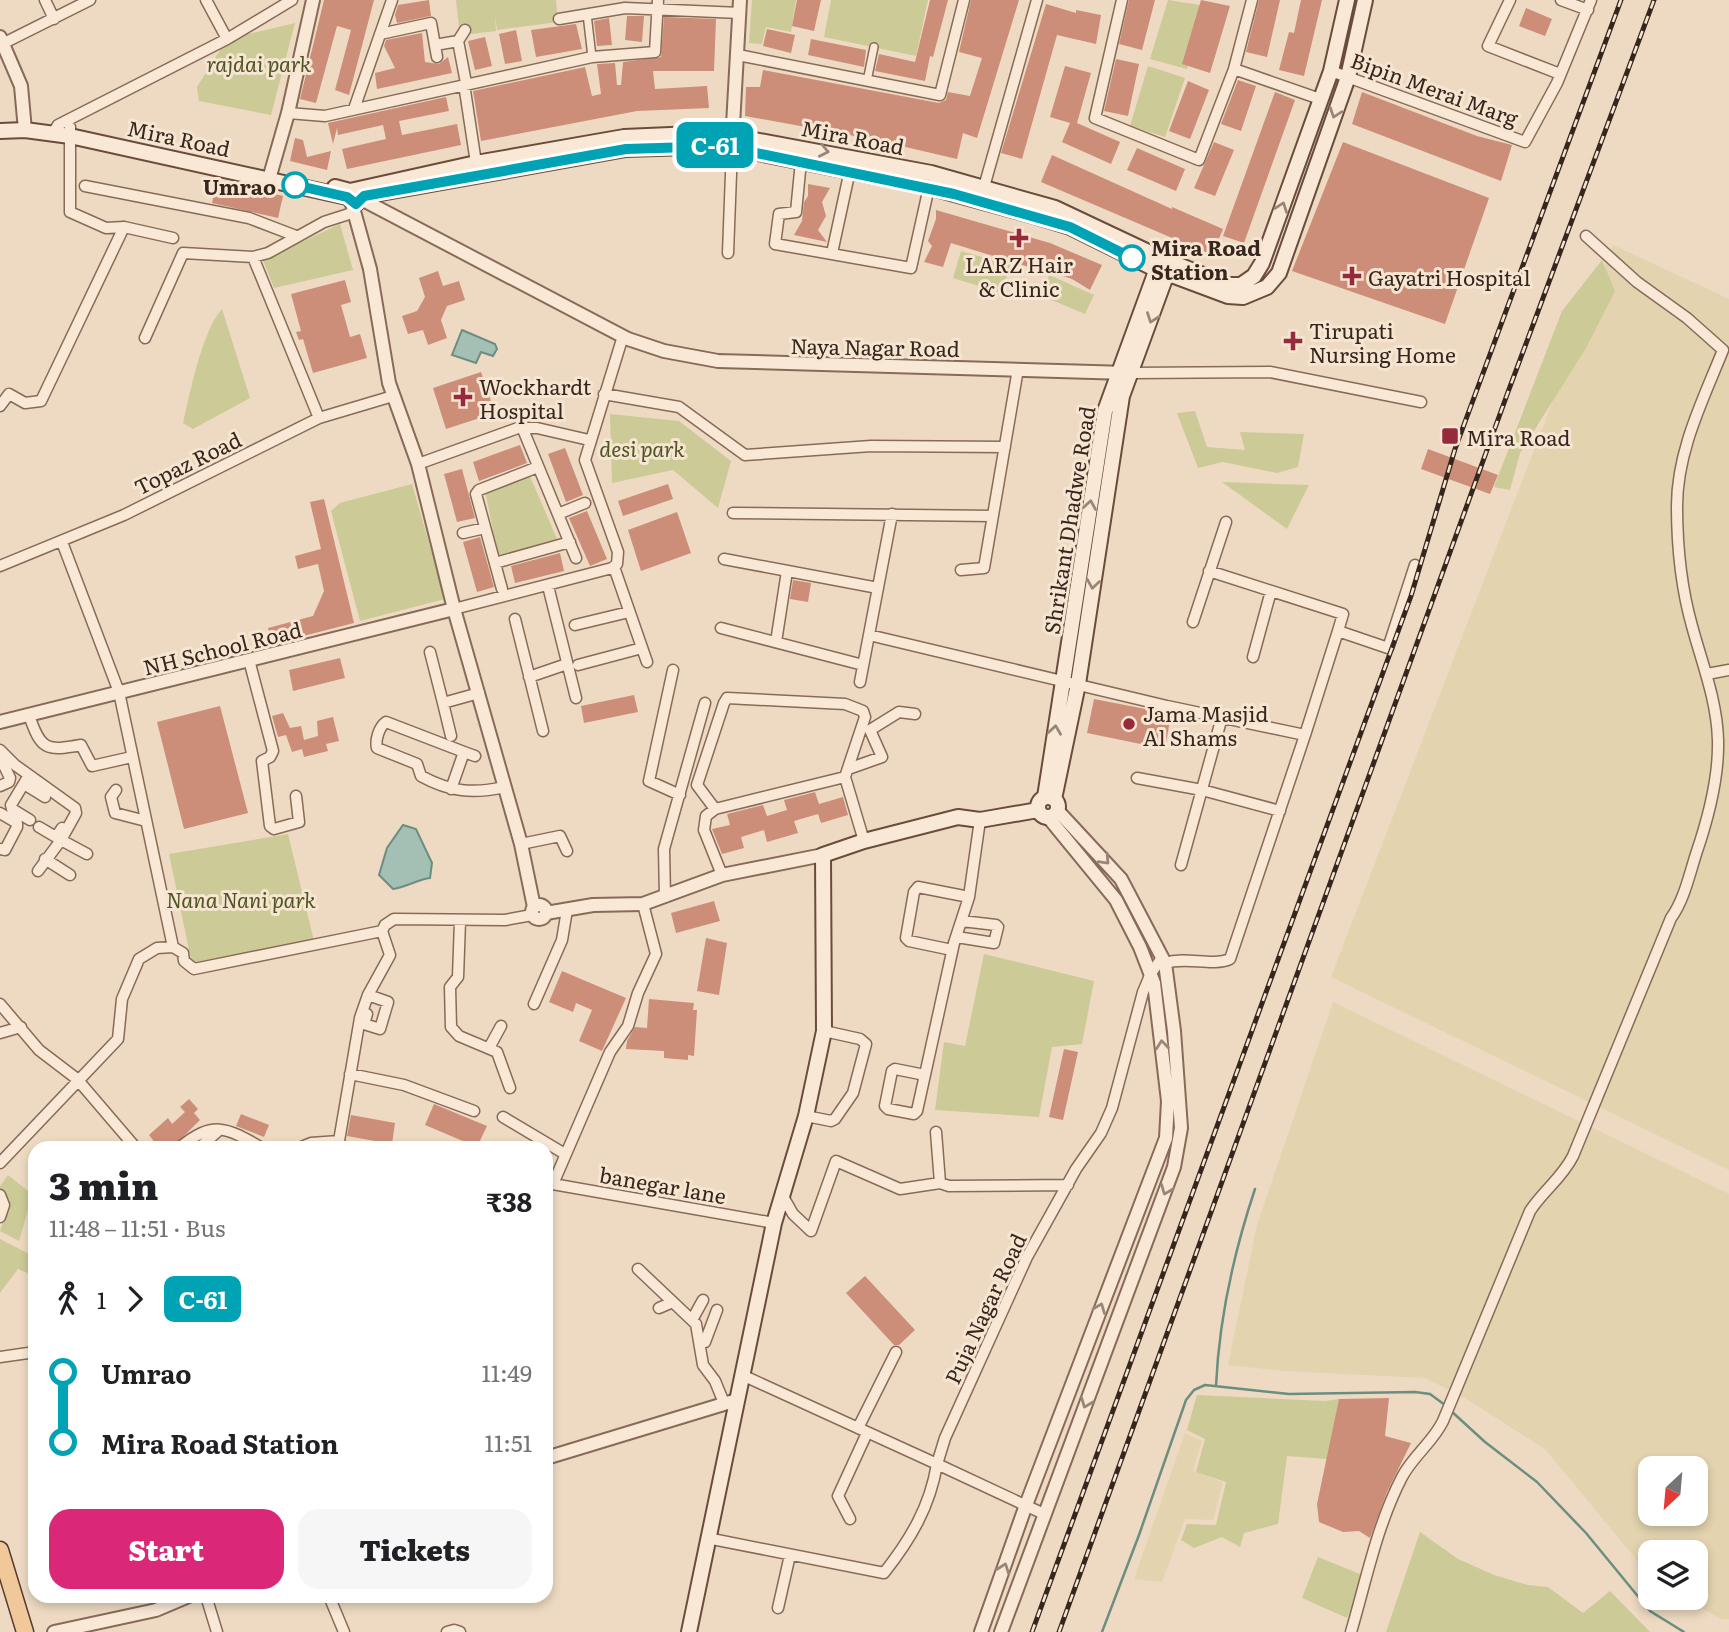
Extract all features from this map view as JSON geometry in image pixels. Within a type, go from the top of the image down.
[{"type":"main road","points":[[1162,266],[1228,285],[1241,285],[1257,270],[1331,71],[1347,0]]},
{"type":"main road","points":[[1162,266],[1228,296],[1243,297],[1267,287],[1276,278],[1348,77],[1365,0]]},
{"type":"main road","name":"Mira Road","points":[[0,123],[63,130],[270,174],[356,198],[626,149],[715,145],[732,141],[851,156],[982,194]]},
{"type":"main road","name":"Mira Road","points":[[0,131],[22,127]]},
{"type":"main road","name":"Mira Road","points":[[356,198],[476,163],[634,136],[706,132],[801,161],[929,187],[1055,208],[1162,266]]},
{"type":"main road","name":"Shrikant Dhadwe Road","points":[[1049,807],[1070,681],[1105,411],[1125,373],[1162,266]]},
{"type":"main road","points":[[689,1632],[730,1401],[742,1375],[774,1223],[806,1116],[824,1031],[823,855],[864,841],[958,817],[980,820],[1049,807]]},
{"type":"main road","points":[[0,1550],[25,1632]]},
{"type":"street","points":[[45,0],[54,19]]},
{"type":"street","points":[[22,127],[14,83],[1,43],[90,0]]},
{"type":"street","points":[[206,0],[228,39]]},
{"type":"street","points":[[173,238],[124,228],[106,228],[70,212],[63,130],[228,39],[292,0]]},
{"type":"street","points":[[270,174],[288,113],[313,0]]},
{"type":"street","points":[[354,109],[392,0]]},
{"type":"street","points":[[738,55],[940,95],[964,0]]},
{"type":"street","points":[[982,194],[1037,0]]},
{"type":"street","points":[[1122,0],[1095,118],[1137,131],[1199,160],[1234,69],[1252,0]]},
{"type":"street","points":[[1510,0],[1488,46],[1560,74],[1590,5],[1561,0]]},
{"type":"street","points":[[288,113],[325,116],[592,57],[655,52],[658,4]]},
{"type":"street","points":[[559,19],[658,4],[740,6],[728,253]]},
{"type":"street","points":[[587,14],[592,57]]},
{"type":"street","points":[[380,34],[431,23],[437,57]]},
{"type":"street","points":[[465,30],[458,41],[476,163]]},
{"type":"street","points":[[435,45],[458,41]]},
{"type":"street","points":[[867,80],[874,47]]},
{"type":"street","points":[[1234,69],[1320,99]]},
{"type":"street","name":"Bipin Merai Marg","points":[[1331,71],[1525,142],[1560,74]]},
{"type":"street","points":[[801,161],[796,212],[779,214],[775,244],[911,268],[929,187]]},
{"type":"street","points":[[832,253],[850,170]]},
{"type":"street","points":[[85,186],[249,219],[296,236]]},
{"type":"street","points":[[145,338],[183,253],[253,257],[268,253],[324,222],[356,198],[393,396],[418,464],[454,609],[522,844],[538,912]]},
{"type":"street","name":"Naya Nagar Road","points":[[356,198],[623,336],[664,351],[718,361],[1125,373],[1270,372],[1421,402]]},
{"type":"street","points":[[0,406],[9,394],[25,403],[41,401],[124,228]]},
{"type":"street","points":[[1351,1632],[1382,1526],[1400,1481],[1419,1450],[1439,1428],[1530,1211],[1564,1173],[1573,1156],[1671,918],[1678,907],[1700,842],[1714,783],[1718,740],[1707,674],[1691,624],[1679,567],[1677,503],[1683,451],[1723,350],[1687,318],[1637,282],[1586,236]]},
{"type":"street","points":[[253,257],[319,418]]},
{"type":"street","points":[[454,609],[614,567],[619,559],[584,460],[623,336]]},
{"type":"street","points":[[961,570],[984,568],[1018,369]]},
{"type":"street","points":[[604,394],[678,407],[745,455],[871,446],[1005,447]]},
{"type":"street","name":"Topaz Road","points":[[0,566],[124,515],[319,418],[393,396]]},
{"type":"street","points":[[418,464],[522,427],[589,440]]},
{"type":"street","points":[[522,427],[576,558]]},
{"type":"street","points":[[502,589],[476,498],[477,492],[538,467]]},
{"type":"street","points":[[558,514],[585,503]]},
{"type":"street","points":[[733,513],[993,516]]},
{"type":"street","points":[[860,682],[892,514]]},
{"type":"street","points":[[1193,622],[1226,522]]},
{"type":"street","points":[[463,533],[485,528]]},
{"type":"street","points":[[62,542],[119,692],[173,947]]},
{"type":"street","points":[[495,563],[570,542]]},
{"type":"street","points":[[724,559],[878,588]]},
{"type":"street","points":[[1338,631],[1388,648],[1415,565]]},
{"type":"street","points":[[614,567],[647,662]]},
{"type":"street","points":[[776,642],[787,571]]},
{"type":"street","points":[[1164,960],[1223,962],[1230,959],[1343,614],[1209,571]]},
{"type":"street","points":[[548,586],[573,664],[576,698]]},
{"type":"street","points":[[1253,657],[1271,591]]},
{"type":"street","name":"NH School Road","points":[[0,722],[454,609]]},
{"type":"street","points":[[575,625],[629,612]]},
{"type":"street","points":[[515,619],[543,731]]},
{"type":"street","points":[[721,628],[863,664]]},
{"type":"street","points":[[869,635],[1305,735]]},
{"type":"street","points":[[529,677],[642,648]]},
{"type":"street","points":[[430,652],[451,736]]},
{"type":"street","points":[[249,660],[272,751],[270,757],[262,761],[271,826],[274,829],[299,822],[296,796]]},
{"type":"street","points":[[673,670],[649,781],[680,795]]},
{"type":"street","points":[[1707,674],[1729,670]]},
{"type":"street","points":[[443,703],[479,693]]},
{"type":"street","points":[[715,809],[697,785],[723,703],[727,698],[845,705],[863,711],[865,717],[846,773],[864,841]]},
{"type":"street","points":[[664,897],[664,849],[705,703]]},
{"type":"street","points":[[722,875],[704,830],[706,816],[715,809],[846,773],[881,757],[870,730],[899,712],[915,714]]},
{"type":"street","points":[[29,715],[40,740],[48,748],[53,750],[81,746],[92,766],[132,757]]},
{"type":"street","points":[[1181,865],[1222,718]]},
{"type":"street","points":[[475,756],[386,722],[375,742],[377,748],[417,764],[421,776],[450,789],[470,792],[505,787]]},
{"type":"street","points":[[0,750],[45,797]]},
{"type":"street","points":[[450,789],[464,752]]},
{"type":"street","points":[[0,757],[10,778],[9,782],[0,786]]},
{"type":"street","points":[[1137,778],[1202,790],[1280,811]]},
{"type":"street","points":[[26,779],[57,794],[75,808],[76,813],[38,870]]},
{"type":"street","points":[[26,779],[11,805],[12,809],[58,836],[71,811],[55,800],[57,794]]},
{"type":"street","points":[[116,790],[111,797],[115,813],[146,821]]},
{"type":"street","points":[[1001,1632],[1175,1161],[1181,1128],[1174,1031],[1164,960],[1122,879],[1049,807]]},
{"type":"street","points":[[981,1632],[1026,1505],[1166,1139],[1167,1101],[1158,999],[1151,973],[1116,900],[1049,807]]},
{"type":"street","points":[[0,813],[17,823],[5,850],[0,849]]},
{"type":"street","points":[[925,1074],[895,1069],[892,1071],[885,1106],[914,1114],[918,1111],[952,950],[969,897],[980,820]]},
{"type":"street","points":[[522,844],[560,836],[567,851]]},
{"type":"street","points":[[61,839],[87,854]]},
{"type":"street","points":[[340,1141],[360,1018],[390,955],[382,931],[385,925],[394,919],[505,920],[538,912],[593,905],[643,904],[722,875],[823,855]]},
{"type":"street","points":[[45,859],[70,875]]},
{"type":"street","points":[[952,950],[909,941],[906,938],[914,892],[918,887],[969,897]]},
{"type":"street","points":[[553,1176],[598,1086],[610,1052],[628,1026],[638,993],[656,954],[643,904]]},
{"type":"street","points":[[534,1004],[562,940],[567,910]]},
{"type":"street","points":[[460,920],[458,977],[450,986],[451,1027],[459,1036],[497,1052],[510,1088]]},
{"type":"street","points":[[957,937],[995,943],[997,941],[996,925],[962,921]]},
{"type":"street","points":[[0,1163],[77,1079],[118,1039],[122,999],[139,959],[157,948],[179,949],[184,961],[194,969],[382,931]]},
{"type":"street","name":"Puja Nagar Road","points":[[790,1555],[884,1573],[908,1542],[925,1512],[945,1438],[1027,1257],[1101,1133],[1112,1108],[1143,992],[1151,973],[1164,960]]},
{"type":"street","points":[[0,1004],[40,1050],[77,1079],[130,1141]]},
{"type":"street","points":[[489,1048],[501,1026]]},
{"type":"street","points":[[0,1033],[20,1027]]},
{"type":"street","points":[[806,1116],[831,1121],[835,1119],[853,1093],[866,1044],[860,1039],[824,1031]]},
{"type":"street","points":[[350,1074],[404,1085],[474,1111]]},
{"type":"street","points":[[503,1117],[543,1141]]},
{"type":"street","points":[[188,1141],[199,1132],[226,1129],[249,1141]]},
{"type":"street","points":[[207,1141],[220,1130]]},
{"type":"street","points":[[936,1132],[940,1183]]},
{"type":"street","points":[[553,1147],[565,1154]]},
{"type":"street","points":[[1160,1154],[1175,1161]]},
{"type":"street","points":[[781,1194],[793,1214],[811,1231],[836,1161],[901,1189],[940,1183],[949,1186],[1068,1185]]},
{"type":"street","name":"banegar lane","points":[[553,1184],[774,1223]]},
{"type":"street","points":[[0,1195],[4,1205],[0,1217]]},
{"type":"street","points":[[553,1456],[730,1401],[703,1365],[703,1344],[696,1324],[638,1269]]},
{"type":"street","points":[[692,1320],[703,1300]]},
{"type":"street","points":[[659,1308],[673,1302]]},
{"type":"street","points":[[703,1344],[717,1310]]},
{"type":"street","points":[[850,1519],[838,1496],[862,1430],[896,1352]]},
{"type":"street","points":[[0,1357],[28,1353]]},
{"type":"street","points":[[742,1375],[1044,1514]]},
{"type":"street","points":[[707,1538],[790,1555],[778,1608]]},
{"type":"street","points":[[54,1632],[156,1611],[174,1603]]},
{"type":"street","points":[[208,1603],[217,1632]]},
{"type":"street","points":[[332,1603],[344,1632]]},
{"type":"street","points":[[447,1632],[460,1632]]},
{"type":"shaded area","points":[[1613,245],[1729,299],[1729,1170],[1331,977]]},
{"type":"shaded area","points":[[462,330],[495,344],[497,349],[493,356],[481,352],[476,363],[452,355]]},
{"type":"shaded area","points":[[403,825],[416,829],[432,863],[430,878],[393,889],[379,875],[387,848]]},
{"type":"shaded area","points":[[1333,1002],[1729,1194],[1729,1619],[1721,1619],[1705,1610],[1708,1610],[1708,1540],[1638,1540],[1638,1561],[1545,1449],[1465,1398],[1425,1378],[1284,1371],[1228,1365],[1257,1225]]},
{"type":"shaded area","points":[[1185,1433],[1202,1441],[1193,1471],[1223,1482],[1213,1520],[1185,1519],[1162,1582],[1134,1579]]},
{"type":"green space","points":[[456,0],[556,0],[558,22],[497,30],[495,15],[496,31],[471,34],[459,27]]},
{"type":"green space","points":[[752,0],[796,0],[791,32],[766,27],[762,44],[749,43]]},
{"type":"green space","points":[[831,0],[928,0],[916,56],[824,37]]},
{"type":"green space","points":[[1168,0],[1206,6],[1187,69],[1150,59]]},
{"type":"green space","name":"rajdai park","points":[[295,23],[271,115],[199,101],[197,87],[227,39]]},
{"type":"green space","points":[[1148,66],[1185,78],[1165,137],[1130,126]]},
{"type":"green space","points":[[340,224],[353,270],[274,288],[263,260]]},
{"type":"green space","points":[[961,251],[1010,265],[1002,293],[953,278]]},
{"type":"green space","points":[[1602,260],[1615,291],[1586,348],[1520,453],[1510,490],[1494,487],[1562,311]]},
{"type":"green space","points":[[1049,275],[1094,295],[1085,314],[1040,295]]},
{"type":"green space","points":[[222,309],[250,398],[193,429],[183,423],[189,396],[208,332]]},
{"type":"green space","points":[[1195,411],[1207,447],[1245,450],[1240,432],[1304,434],[1298,467],[1277,473],[1223,462],[1198,468],[1177,413]]},
{"type":"green space","name":"desi park","points":[[610,414],[679,421],[731,461],[718,508],[673,470],[612,483]]},
{"type":"green space","points":[[529,474],[557,539],[498,555],[485,490]]},
{"type":"green space","points":[[1222,482],[1309,485],[1287,529]]},
{"type":"green space","points":[[412,484],[445,599],[360,621],[331,511],[340,503]]},
{"type":"green space","name":"Nana Nani park","points":[[288,834],[314,941],[192,964],[169,854]]},
{"type":"green space","points":[[984,954],[1094,981],[1082,1044],[1052,1047],[1039,1117],[935,1110],[944,1042],[965,1046]]},
{"type":"green space","points":[[8,1175],[28,1191],[28,1210],[19,1241],[0,1231],[10,1200],[0,1192],[0,1186]]},
{"type":"green space","points":[[0,1239],[28,1253],[28,1273],[18,1269],[0,1293]]},
{"type":"green space","points":[[1197,1395],[1325,1401],[1339,1399],[1327,1459],[1287,1456],[1278,1524],[1244,1533],[1240,1547],[1222,1537],[1194,1548],[1181,1540],[1187,1524],[1216,1525],[1226,1482],[1196,1472],[1205,1439],[1187,1430]]},
{"type":"green space","points":[[1420,1532],[1458,1559],[1494,1575],[1528,1585],[1548,1587],[1583,1613],[1610,1591],[1650,1632],[1386,1632]]},
{"type":"green space","points":[[1318,1557],[1365,1576],[1347,1618],[1302,1598]]},
{"type":"building","points":[[324,0],[374,0],[349,95],[335,90],[351,30],[337,26],[316,103],[300,99]]},
{"type":"building","points":[[429,0],[431,16],[397,23],[395,15],[398,5]]},
{"type":"building","points":[[797,0],[821,0],[814,31],[792,26]]},
{"type":"building","points":[[930,0],[948,0],[925,81],[875,71],[879,54],[915,62]]},
{"type":"building","points":[[971,0],[1019,0],[977,138],[963,133],[957,159],[871,139],[745,116],[746,87],[760,87],[763,70],[939,103],[946,100],[948,92],[970,96],[982,58],[959,52]]},
{"type":"building","points":[[1129,0],[1155,0],[1142,50],[1119,44]]},
{"type":"building","points":[[1201,0],[1230,6],[1210,73],[1182,64]]},
{"type":"building","points":[[1259,0],[1280,0],[1267,57],[1246,52]]},
{"type":"building","points":[[1301,0],[1322,0],[1304,76],[1279,70],[1289,32],[1294,33]]},
{"type":"building","points":[[1046,4],[1076,13],[1076,10],[1101,15],[1096,44],[1057,35],[1022,159],[1001,153]]},
{"type":"building","points":[[1526,8],[1552,19],[1545,36],[1519,26]]},
{"type":"building","points":[[627,16],[644,16],[642,42],[625,40]]},
{"type":"building","points":[[664,17],[716,19],[714,71],[653,71],[655,89],[707,86],[709,108],[637,111],[481,141],[473,91],[585,67],[592,96],[601,94],[597,64],[615,63],[617,85],[621,85],[623,62],[661,57]]},
{"type":"building","points":[[609,18],[612,45],[597,46],[594,21]]},
{"type":"building","points":[[576,24],[582,49],[536,57],[531,30]]},
{"type":"building","points":[[767,29],[795,35],[791,53],[763,46]]},
{"type":"building","points":[[516,30],[522,61],[505,64],[499,34]]},
{"type":"building","points":[[422,33],[425,62],[439,64],[448,57],[452,73],[377,89],[375,73],[395,68],[384,46],[386,40]]},
{"type":"building","points":[[485,37],[492,66],[475,70],[468,41]]},
{"type":"building","points":[[811,39],[866,50],[864,67],[808,55]]},
{"type":"building","points":[[1116,59],[1139,64],[1128,116],[1104,111]]},
{"type":"building","points":[[1065,66],[1091,73],[1077,123],[1120,142],[1111,164],[1062,142],[1070,123],[1050,117]]},
{"type":"building","points":[[1238,80],[1256,86],[1241,131],[1221,124]]},
{"type":"building","points":[[1188,81],[1209,90],[1190,139],[1169,131]]},
{"type":"building","points":[[1275,92],[1295,100],[1244,243],[1223,236]]},
{"type":"building","points":[[1362,92],[1477,136],[1512,145],[1501,181],[1352,124]]},
{"type":"building","points":[[446,97],[449,111],[399,121],[402,135],[457,124],[461,145],[347,169],[342,149],[386,139],[383,125],[338,135],[337,128],[333,144],[328,123]]},
{"type":"building","points":[[295,138],[303,140],[307,157],[331,151],[327,170],[290,161]]},
{"type":"building","points":[[1214,142],[1234,150],[1215,196],[1194,188]]},
{"type":"building","points":[[1343,142],[1489,198],[1445,324],[1292,271]]},
{"type":"building","points":[[1137,148],[1185,169],[1176,191],[1127,170]]},
{"type":"building","points":[[1052,155],[1223,229],[1212,255],[1041,182]]},
{"type":"building","points":[[217,180],[283,196],[278,218],[212,203]]},
{"type":"building","points":[[808,184],[830,188],[822,202],[826,216],[818,230],[827,242],[794,235],[802,221]]},
{"type":"building","points":[[936,210],[1050,243],[1102,265],[1090,290],[1072,279],[1033,265],[1032,268],[951,243],[943,267],[924,262],[932,246],[928,241],[936,219]]},
{"type":"building","points":[[438,271],[443,286],[459,281],[465,300],[447,306],[441,320],[447,338],[428,345],[423,330],[408,334],[402,316],[417,311],[425,297],[419,278]]},
{"type":"building","points":[[345,280],[351,302],[341,305],[350,337],[360,334],[367,358],[313,373],[303,339],[299,340],[296,332],[301,331],[291,294]]},
{"type":"building","points":[[481,372],[495,413],[446,429],[433,388]]},
{"type":"building","points":[[520,445],[527,463],[479,481],[473,462]]},
{"type":"building","points":[[565,448],[583,495],[566,502],[548,454]]},
{"type":"building","points":[[1428,449],[1498,475],[1490,494],[1421,469]]},
{"type":"building","points":[[462,469],[475,518],[457,522],[444,474]]},
{"type":"building","points":[[668,484],[673,499],[623,516],[618,501]]},
{"type":"building","points":[[324,499],[354,623],[272,644],[268,628],[313,616],[324,591],[318,564],[298,569],[295,556],[321,549],[310,502]]},
{"type":"building","points":[[587,511],[607,559],[590,566],[569,518]]},
{"type":"building","points":[[677,512],[691,553],[641,571],[628,530]]},
{"type":"building","points":[[480,537],[494,587],[477,592],[463,542]]},
{"type":"building","points":[[560,553],[564,571],[515,583],[511,566]]},
{"type":"building","points":[[793,580],[811,583],[808,602],[790,599]]},
{"type":"building","points":[[340,658],[345,678],[293,691],[289,670]]},
{"type":"building","points":[[634,695],[638,712],[584,723],[581,706]]},
{"type":"building","name":"Jama Masjid Al Shams","points":[[1094,699],[1171,714],[1165,749],[1087,733]]},
{"type":"building","points":[[220,706],[248,813],[184,829],[157,722]]},
{"type":"building","points":[[283,713],[290,728],[301,726],[304,740],[318,736],[317,721],[333,717],[339,741],[326,744],[328,751],[304,757],[302,749],[292,752],[286,735],[278,737],[272,716]]},
{"type":"building","points":[[815,792],[819,804],[843,797],[848,815],[821,823],[818,814],[794,821],[798,833],[767,842],[764,830],[741,837],[744,848],[722,854],[712,829],[730,825],[727,814],[763,805],[767,816],[787,810],[784,800]]},
{"type":"building","points":[[714,901],[720,921],[676,933],[671,913]]},
{"type":"building","points":[[706,938],[727,943],[719,995],[697,991]]},
{"type":"building","points":[[562,971],[626,998],[602,1051],[579,1041],[592,1010],[576,1003],[573,1012],[549,1002]]},
{"type":"building","points":[[649,999],[694,1003],[693,1010],[697,1010],[694,1056],[688,1055],[688,1060],[664,1058],[664,1051],[626,1049],[627,1041],[635,1027],[647,1028]]},
{"type":"building","points":[[1064,1049],[1078,1052],[1063,1120],[1049,1117]]},
{"type":"building","points":[[189,1099],[198,1109],[194,1113],[200,1120],[179,1141],[154,1141],[149,1135],[168,1118],[172,1124],[185,1112],[180,1107]]},
{"type":"building","points":[[434,1104],[487,1126],[480,1141],[463,1141],[425,1125]]},
{"type":"building","points":[[241,1114],[269,1125],[264,1137],[236,1126]]},
{"type":"building","points":[[351,1115],[395,1123],[392,1141],[347,1136]]},
{"type":"building","points":[[865,1276],[915,1330],[899,1345],[894,1345],[846,1293]]},
{"type":"building","points":[[1389,1398],[1385,1436],[1411,1443],[1387,1492],[1370,1538],[1359,1531],[1343,1532],[1319,1522],[1317,1504],[1339,1399]]},
{"type":"waterway","points":[[1216,1386],[1220,1336],[1229,1286],[1255,1189]]},
{"type":"waterway","points":[[1102,1632],[1186,1400],[1194,1390],[1205,1385],[1289,1394],[1415,1392],[1430,1394],[1445,1405]]},
{"type":"waterway","points":[[1450,1410],[1485,1442],[1537,1482],[1586,1533],[1650,1611],[1684,1632]]},
{"type":"railway","points":[[1032,1632],[1411,596],[1455,449],[1621,0]]},
{"type":"railway","points":[[1059,1632],[1508,392],[1654,0]]},
{"type":"bus line","name":"C-61","points":[[295,185],[347,197],[352,204],[356,204],[360,203],[364,196],[626,149],[715,145],[929,187],[1070,227],[1132,258]]},
{"type":"place","name":"Umrao","points":[[295,185]]},
{"type":"place","name":"LARZ Hair & Clinic","points":[[1019,238]]},
{"type":"place","name":"Mira Road Station","points":[[1132,258]]},
{"type":"place","name":"Gayatri Hospital","points":[[1352,276]]},
{"type":"place","name":"Tirupati Nursing Home","points":[[1293,341]]},
{"type":"place","name":"Wockhardt Hospital","points":[[463,397]]},
{"type":"place","name":"Mira Road","points":[[1450,436]]},
{"type":"place","name":"Jama Masjid Al Shams","points":[[1129,724]]}]
